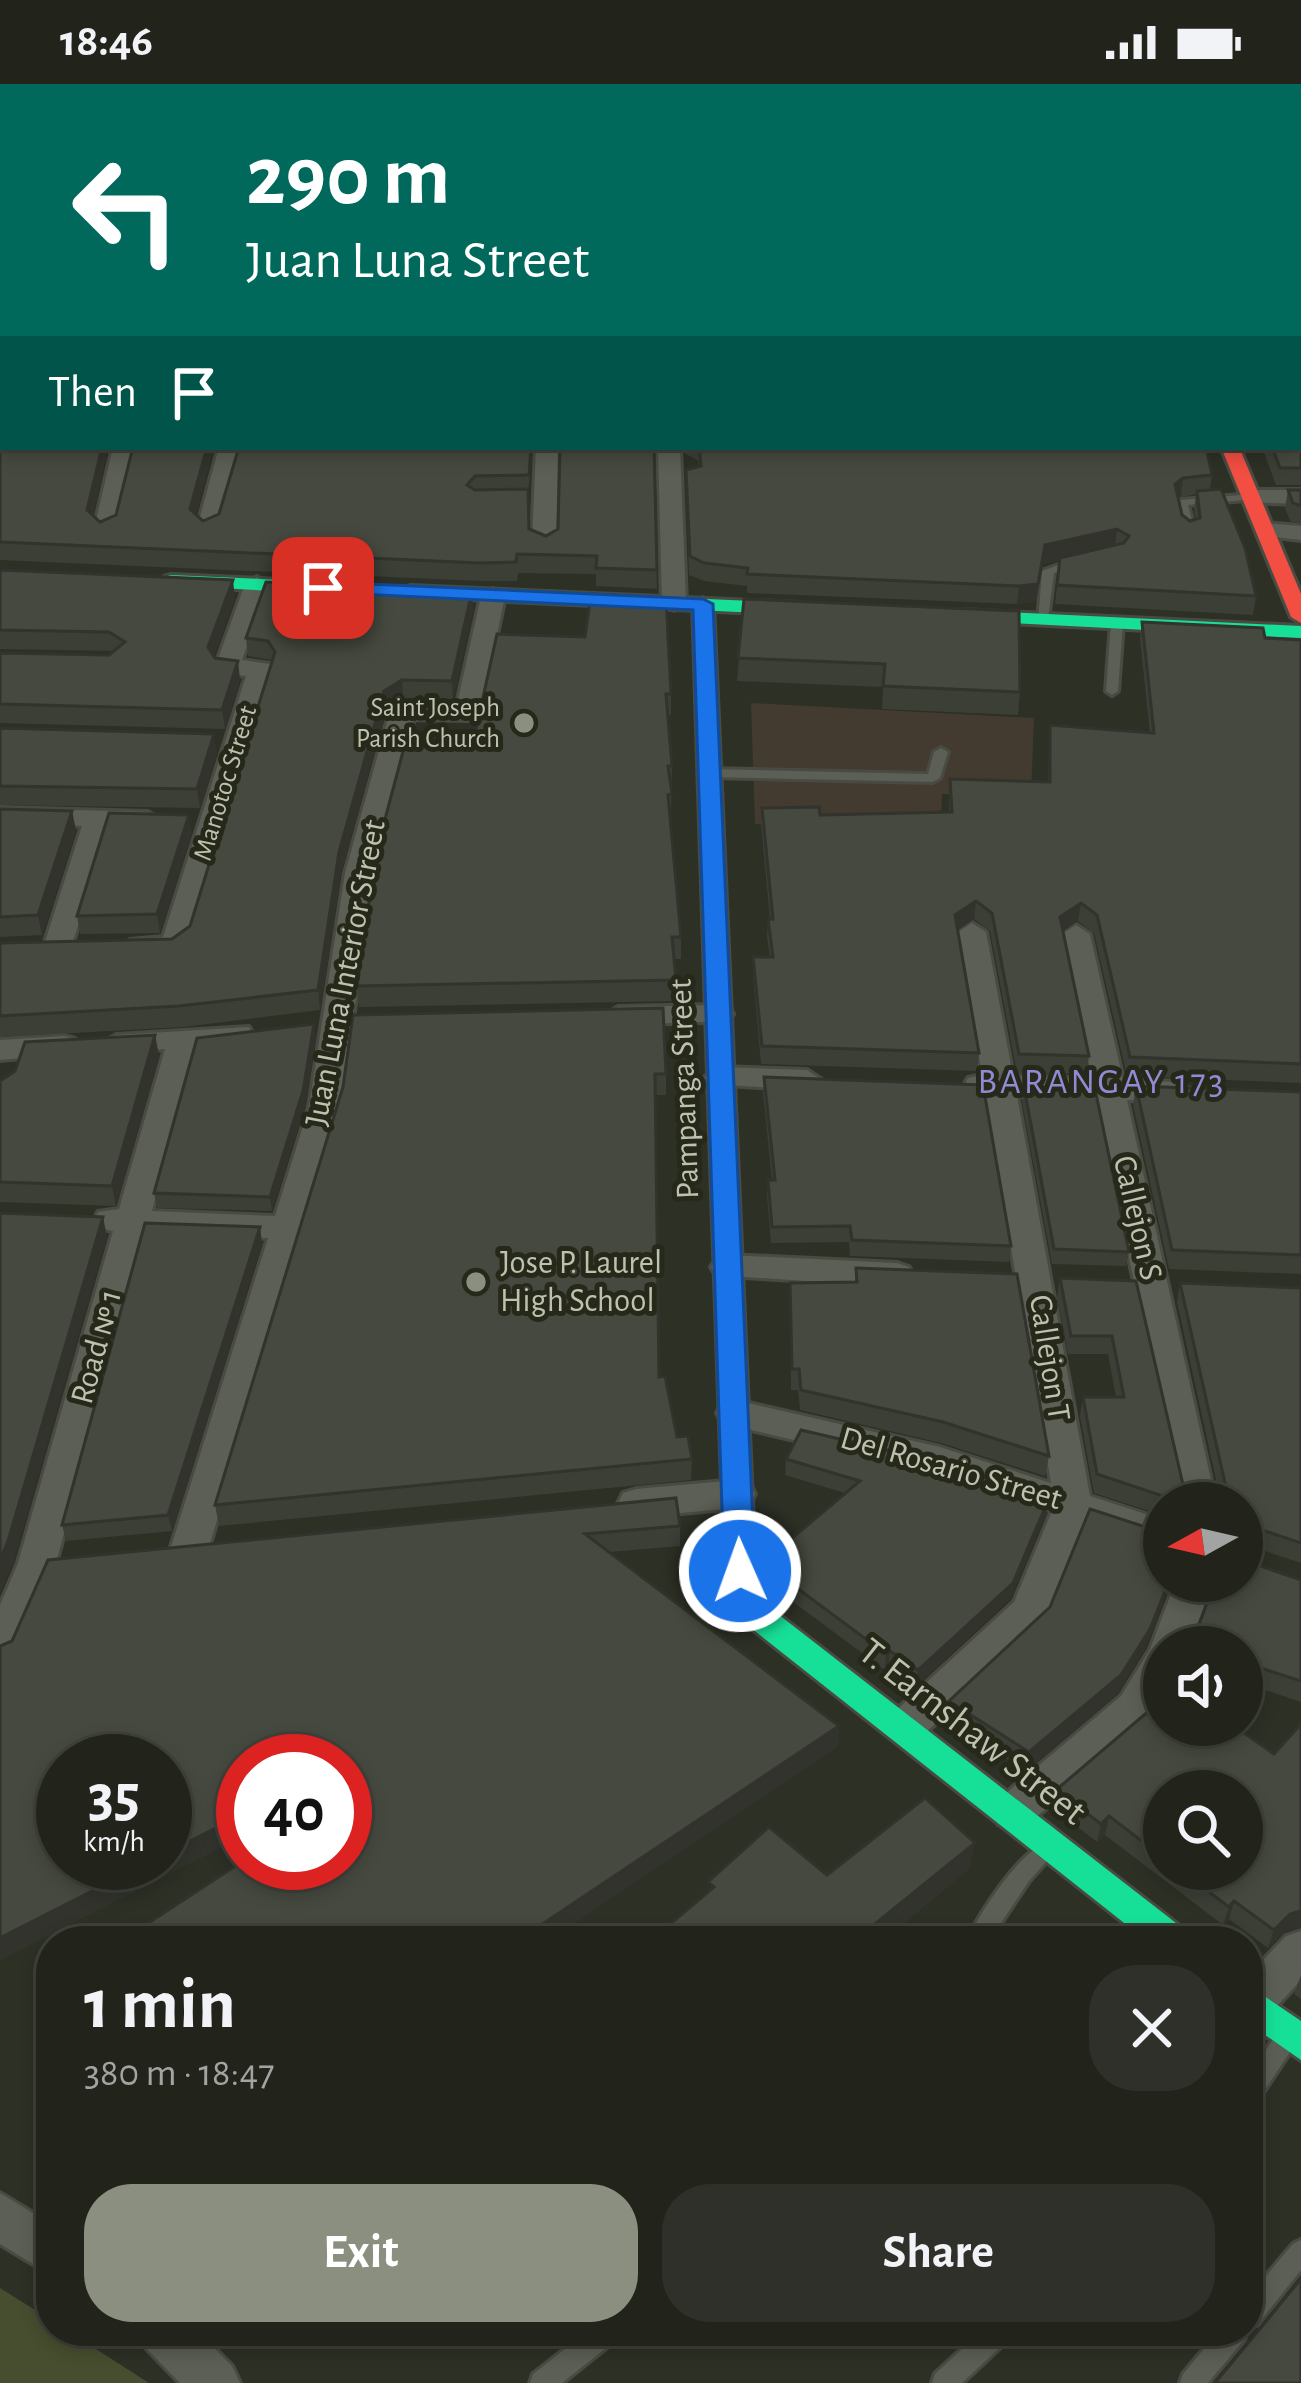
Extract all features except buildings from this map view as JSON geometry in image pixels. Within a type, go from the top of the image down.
[{"type":"street","points":[[105,529],[123,450]]},
{"type":"street","points":[[208,529],[229,450]]},
{"type":"street","points":[[544,543],[534,501],[546,450]]},
{"type":"street","points":[[1232,450],[1301,617]]},
{"type":"street","points":[[674,603],[675,456]]},
{"type":"street","points":[[1252,497],[1301,497]]},
{"type":"street","points":[[1265,530],[1301,533]]},
{"type":"street","points":[[140,580],[838,610]]},
{"type":"street","name":"Manotoc Street","points":[[81,948],[175,945],[190,821],[261,669],[227,667],[257,584]]},
{"type":"street","name":"Juan Luna Interior Street","points":[[190,1547],[351,1022],[359,873],[403,711],[468,712],[494,596]]},
{"type":"street","name":"Pampanga Street","points":[[703,604],[740,1571]]},
{"type":"street","points":[[928,614],[1301,632]]},
{"type":"street","points":[[0,816],[190,821]]},
{"type":"street","points":[[19,949],[81,948],[98,819]]},
{"type":"street","name":"Callejon T","points":[[972,932],[1000,1086],[1048,1282],[1073,1504]]},
{"type":"street","name":"Callejon S","points":[[1076,934],[1108,1089],[1165,1286],[1195,1482]]},
{"type":"street","points":[[576,1017],[718,1014]]},
{"type":"street","points":[[0,1090],[7,1049],[183,1040],[351,1022]]},
{"type":"street","name":"Road № 1","points":[[0,1649],[37,1563],[183,1040]]},
{"type":"street","points":[[720,1077],[846,1081]]},
{"type":"street","points":[[956,1084],[1217,1093]]},
{"type":"street","points":[[88,1220],[288,1228]]},
{"type":"street","points":[[728,1267],[921,1276]]},
{"type":"street","points":[[990,1280],[1048,1282]]},
{"type":"street","points":[[1106,1284],[1165,1286]]},
{"type":"street","name":"Del Rosario Street","points":[[734,1413],[940,1461],[1143,1527]]},
{"type":"street","points":[[590,1508],[736,1494]]},
{"type":"street","points":[[905,1727],[1030,1611],[1073,1504]]},
{"type":"street","points":[[146,1552],[237,1543]]},
{"type":"street","points":[[37,1563],[80,1558]]},
{"type":"street","name":"T. Earnshaw Street","points":[[740,1571],[762,1618],[1155,1926]]},
{"type":"street","points":[[1013,1812],[1135,1708],[1143,1695]]},
{"type":"street","points":[[1263,1988],[1301,1950]]},
{"type":"street","points":[[1263,2013],[1295,2038]]},
{"type":"street","points":[[0,2216],[36,2241]]},
{"type":"street","points":[[179,2346],[215,2383]]},
{"type":"lane","points":[[1189,532],[1181,505],[1185,502],[1252,497]]},
{"type":"lane","points":[[1042,619],[1048,571],[1100,558]]},
{"type":"lane","points":[[1112,691],[1117,623]]},
{"type":"lane","points":[[709,773],[932,778],[941,752]]},
{"type":"lane","points":[[987,1926],[1022,1875],[1054,1844]]},
{"type":"lane","points":[[1263,2077],[1295,2038]]},
{"type":"lane","points":[[1263,2298],[1301,2252]]},
{"type":"lane","points":[[542,2383],[588,2346]]},
{"type":"lane","points":[[944,2383],[983,2346]]},
{"type":"lane","points":[[1192,2383],[1223,2346]]},
{"type":"shaded area","points":[[751,703],[1034,718],[1031,795],[942,794],[941,825],[755,824]]},
{"type":"shaded area","points":[[0,2288],[36,2311],[36,2346],[91,2346],[149,2383],[0,2383]]},
{"type":"traffic: fast","points":[[171,581],[327,588]]},
{"type":"traffic: fast","points":[[411,592],[801,609]]},
{"type":"traffic: fast","points":[[962,616],[1301,632]]},
{"type":"traffic: fast","points":[[722,1106],[740,1571],[762,1619],[1154,1926]]},
{"type":"traffic: fast","points":[[1263,2013],[1301,2043]]},
{"type":"traffic: slow","points":[[703,604],[722,1106]]},
{"type":"traffic: jam","points":[[1231,450],[1301,617]]},
{"type":"place","name":"Saint Joseph Parish Church","points":[[524,723]]},
{"type":"place","name":"Jose P. Laurel High School","points":[[476,1282]]},
{"type":"district","name":"BARANGAY 173","points":[[1102,1082]]},
{"type":"route","points":[[323,588],[703,604],[740,1571]]}]
